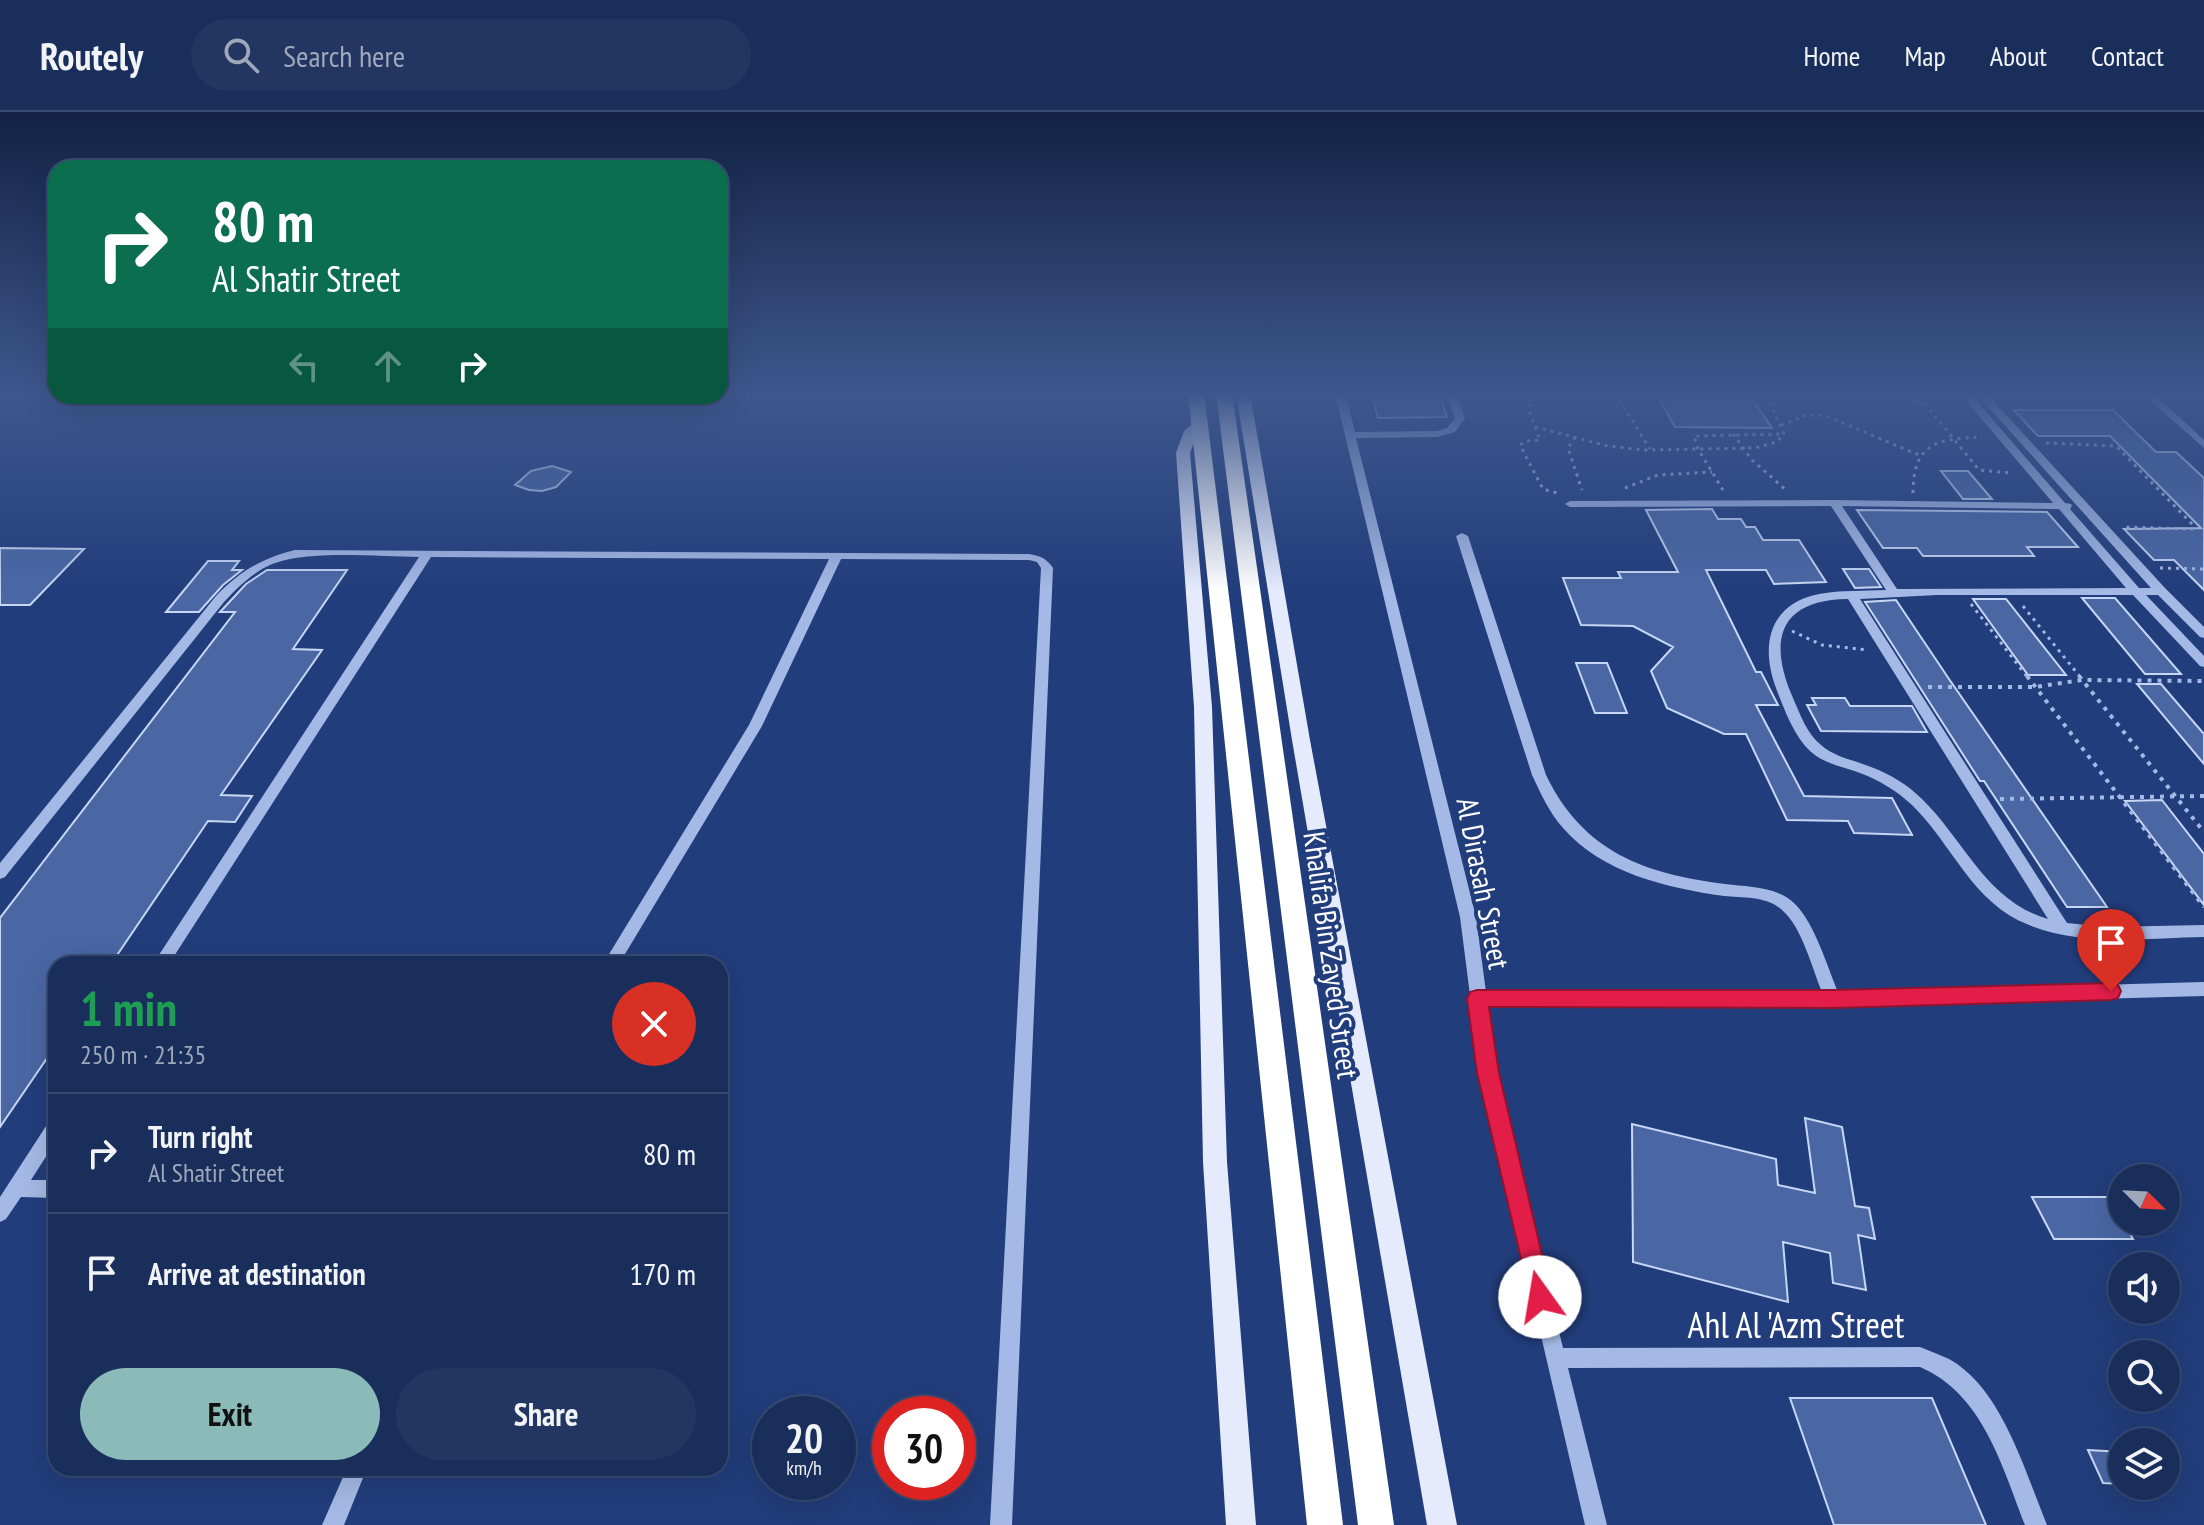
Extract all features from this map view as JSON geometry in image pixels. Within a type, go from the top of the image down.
[{"type":"highway","points":[[1203,459],[1325,1525]]},
{"type":"highway","name":"Khalifa Bin Zayed Street","points":[[1233,459],[1376,1525]]},
{"type":"main road","points":[[1183,459],[1203,707],[1215,1162],[1241,1525]]},
{"type":"main road","points":[[1254,459],[1301,740],[1442,1525]]},
{"type":"street","name":"Al Dirasah Street","points":[[1357,459],[1468,917],[1477,999],[1502,1140],[1596,1525]]},
{"type":"street","points":[[2021,459],[2136,592],[2204,663]]},
{"type":"street","points":[[2043,459],[2161,591],[2204,634]]},
{"type":"street","points":[[1569,498],[1733,505],[2087,506]]},
{"type":"street","points":[[1834,503],[1894,593]]},
{"type":"street","points":[[1462,536],[1546,796],[1559,817],[1602,854],[1630,869],[1689,885],[1766,895],[1783,903],[1796,915],[1833,999]]},
{"type":"street","points":[[0,873],[220,599],[244,573],[266,560],[295,553],[837,555],[1029,557],[1041,560],[1047,568],[1001,1525]]},
{"type":"street","points":[[166,956],[427,554]]},
{"type":"street","points":[[616,956],[755,726],[837,555]]},
{"type":"street","points":[[2161,591],[1817,596],[1783,618],[1774,641],[1773,667],[1802,733],[1816,749],[1834,760],[1881,776],[1900,788],[1945,834],[1994,896],[2013,911],[2046,925],[2083,931],[2204,931]]},
{"type":"street","points":[[1852,596],[2062,928]]},
{"type":"street","points":[[1477,999],[1833,999],[2204,989]]},
{"type":"street","points":[[0,1213],[48,1138]]},
{"type":"street","points":[[16,1188],[48,1189]]},
{"type":"street","name":"Ahl Al 'Azm Street","points":[[1555,1358],[1920,1357],[1933,1361],[1960,1377],[1981,1401],[2036,1525]]},
{"type":"street","points":[[333,1525],[354,1476]]},
{"type":"path","points":[[1527,459],[1543,489],[1569,498],[1583,494],[1569,459]]},
{"type":"path","points":[[1704,459],[1733,505]]},
{"type":"path","points":[[1753,459],[1798,503]]},
{"type":"path","points":[[1913,494],[1918,459]]},
{"type":"path","points":[[1970,459],[1979,470],[2034,473]]},
{"type":"path","points":[[2105,527],[2192,529],[2194,526],[2129,459]]},
{"type":"path","points":[[1616,492],[1658,475],[1712,472]]},
{"type":"path","points":[[2142,568],[2204,569]]},
{"type":"path","points":[[2012,591],[2204,832]]},
{"type":"path","points":[[1962,592],[2204,907]]},
{"type":"path","points":[[1780,625],[1822,645],[1854,650],[1886,650]]},
{"type":"path","points":[[1910,688],[2035,687],[2082,680],[2204,681]]},
{"type":"path","points":[[1982,800],[2204,796]]},
{"type":"building","points":[[2133,459],[2183,459],[2204,478],[2204,590],[2174,560],[2154,560],[2124,529],[2201,528]]},
{"type":"building","points":[[552,466],[571,472],[556,487],[542,491],[515,485],[531,471]]},
{"type":"building","points":[[1941,471],[1968,471],[1992,499],[1963,499]]},
{"type":"building","points":[[1712,509],[1718,519],[1741,519],[1746,527],[1755,527],[1763,540],[1799,540],[1826,582],[1774,584],[1766,570],[1706,570],[1756,672],[1761,672],[1778,705],[1756,705],[1804,796],[1892,798],[1912,835],[1854,833],[1848,821],[1787,820],[1746,734],[1724,734],[1667,708],[1651,671],[1673,647],[1633,626],[1581,625],[1563,578],[1621,578],[1618,572],[1678,572],[1646,510]]},
{"type":"building","points":[[1857,510],[2047,512],[2078,547],[2027,547],[2034,556],[1923,556],[1917,548],[1883,548]]},
{"type":"building","points":[[0,548],[84,549],[30,605],[0,605]]},
{"type":"building","points":[[208,561],[239,561],[232,570],[242,570],[223,585],[199,612],[166,612]]},
{"type":"building","points":[[1843,569],[1869,569],[1881,587],[1855,588]]},
{"type":"building","points":[[267,570],[347,570],[293,649],[322,650],[221,795],[252,796],[235,822],[208,821],[116,956],[48,956],[48,1057],[0,1127],[0,918],[235,612],[220,612],[246,584]]},
{"type":"building","points":[[2082,598],[2115,598],[2181,674],[2145,674]]},
{"type":"building","points":[[1973,599],[2006,599],[2066,675],[2028,675]]},
{"type":"building","points":[[1896,600],[2107,907],[2067,907],[1984,781],[1980,781],[1865,602]]},
{"type":"building","points":[[1576,663],[1607,663],[1627,713],[1595,713]]},
{"type":"building","points":[[2137,684],[2161,684],[2204,734],[2204,764]]},
{"type":"building","points":[[1812,698],[1845,698],[1850,706],[1912,706],[1927,732],[1821,731],[1807,705],[1816,705]]},
{"type":"building","points":[[2162,800],[2204,854],[2204,905],[2125,801]]},
{"type":"building","points":[[1805,1118],[1842,1127],[1855,1206],[1869,1208],[1875,1239],[1858,1235],[1866,1290],[1833,1283],[1830,1253],[1783,1242],[1788,1302],[1633,1262],[1632,1124],[1776,1159],[1778,1185],[1815,1193]]},
{"type":"building","points":[[2032,1197],[2108,1197],[2108,1236],[2131,1236],[2133,1239],[2054,1239]]},
{"type":"building","points":[[1790,1398],[1932,1398],[1986,1525],[1834,1525]]},
{"type":"building","points":[[2088,1450],[2108,1451],[2108,1483],[2103,1483]]},
{"type":"route","points":[[1540,1297],[1502,1140],[1477,999],[1833,999],[2111,991]]}]
